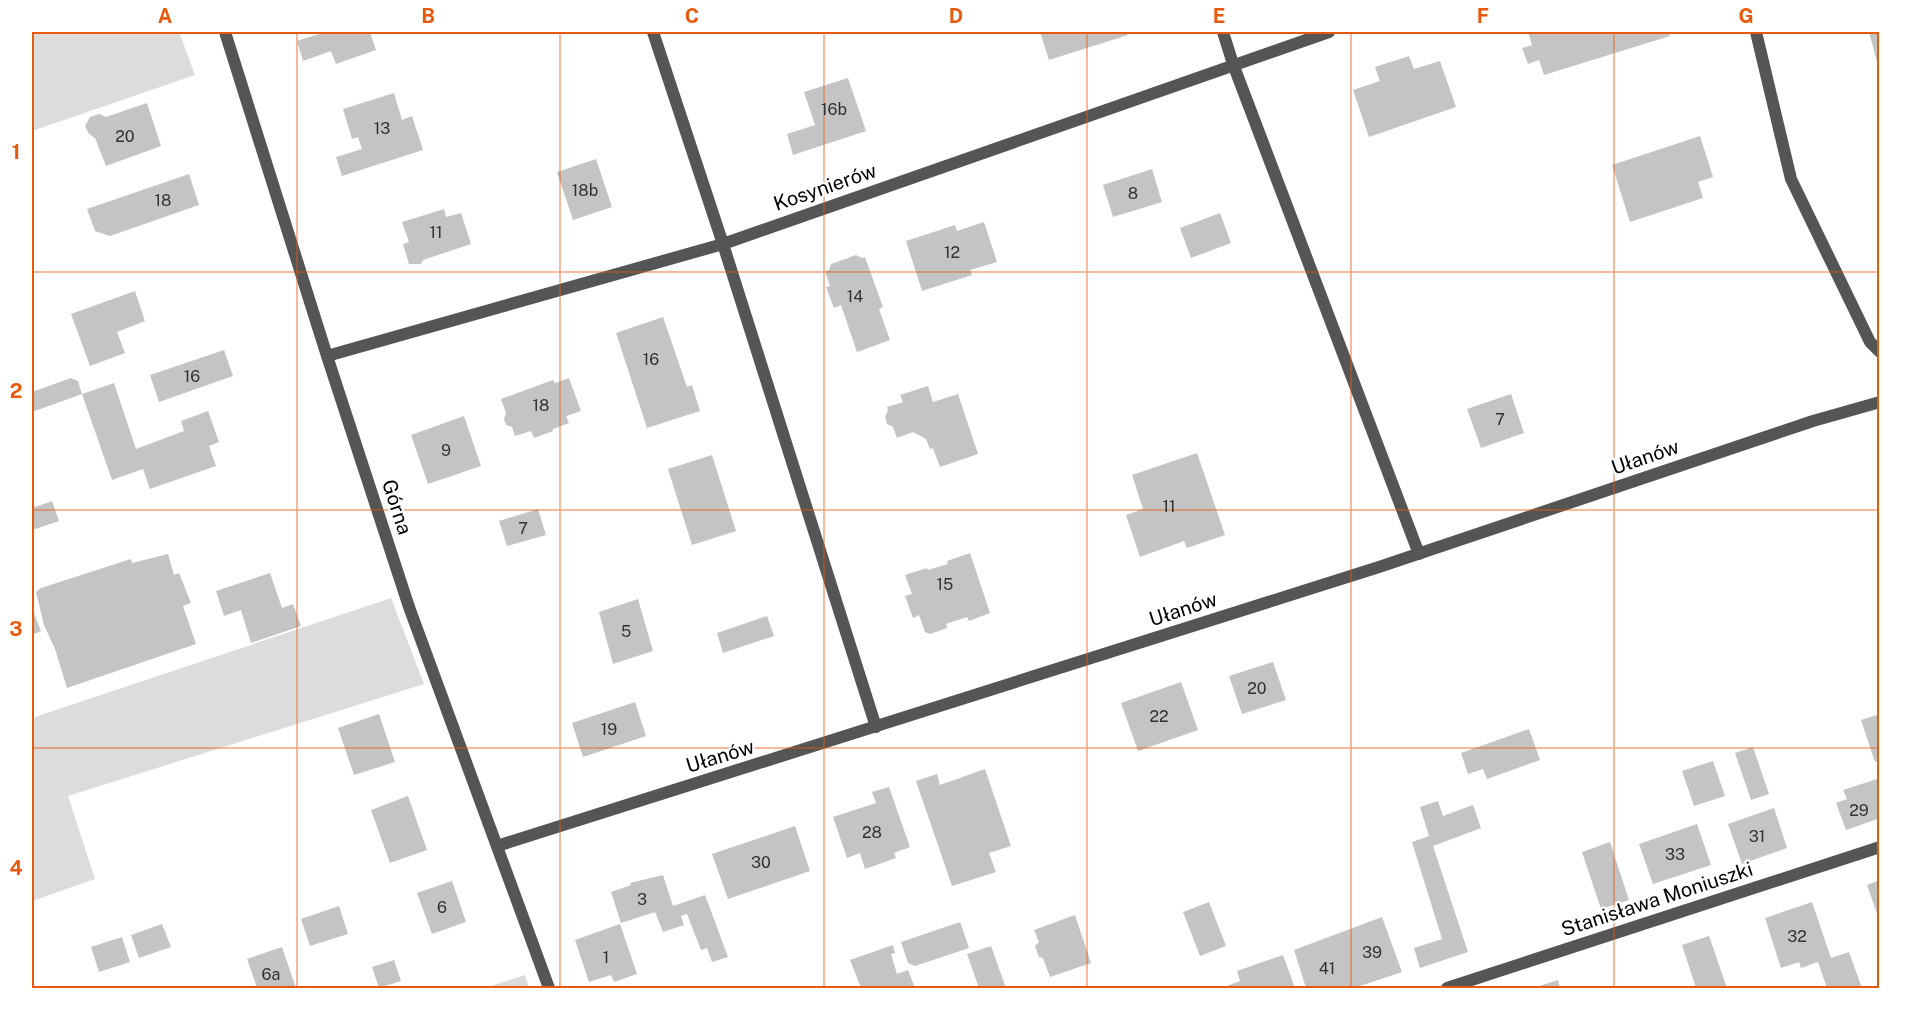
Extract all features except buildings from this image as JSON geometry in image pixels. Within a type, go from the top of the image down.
[{"type":"street","name":"Górna","points":[[225,32],[409,607],[549,988]]},
{"type":"street","points":[[653,32],[723,244],[876,727]]},
{"type":"street","points":[[1223,32],[1233,64],[1419,554]]},
{"type":"street","name":"Kosynierów","points":[[327,356],[723,244],[1329,32]]},
{"type":"street","points":[[1756,32],[1791,179],[1870,342],[1880,352]]},
{"type":"street","name":"Ułanów","points":[[497,846],[1419,554],[1813,421],[1880,402]]},
{"type":"street","name":"Stanisława Moniuszki","points":[[1447,988],[1880,847]]},
{"type":"shaded area","points":[[32,32],[179,32],[195,75],[32,131]]},
{"type":"shaded area","points":[[391,598],[424,684],[68,796],[95,879],[32,901],[32,718]]},
{"type":"shaded area","points":[[525,975],[529,988],[484,988]]}]
